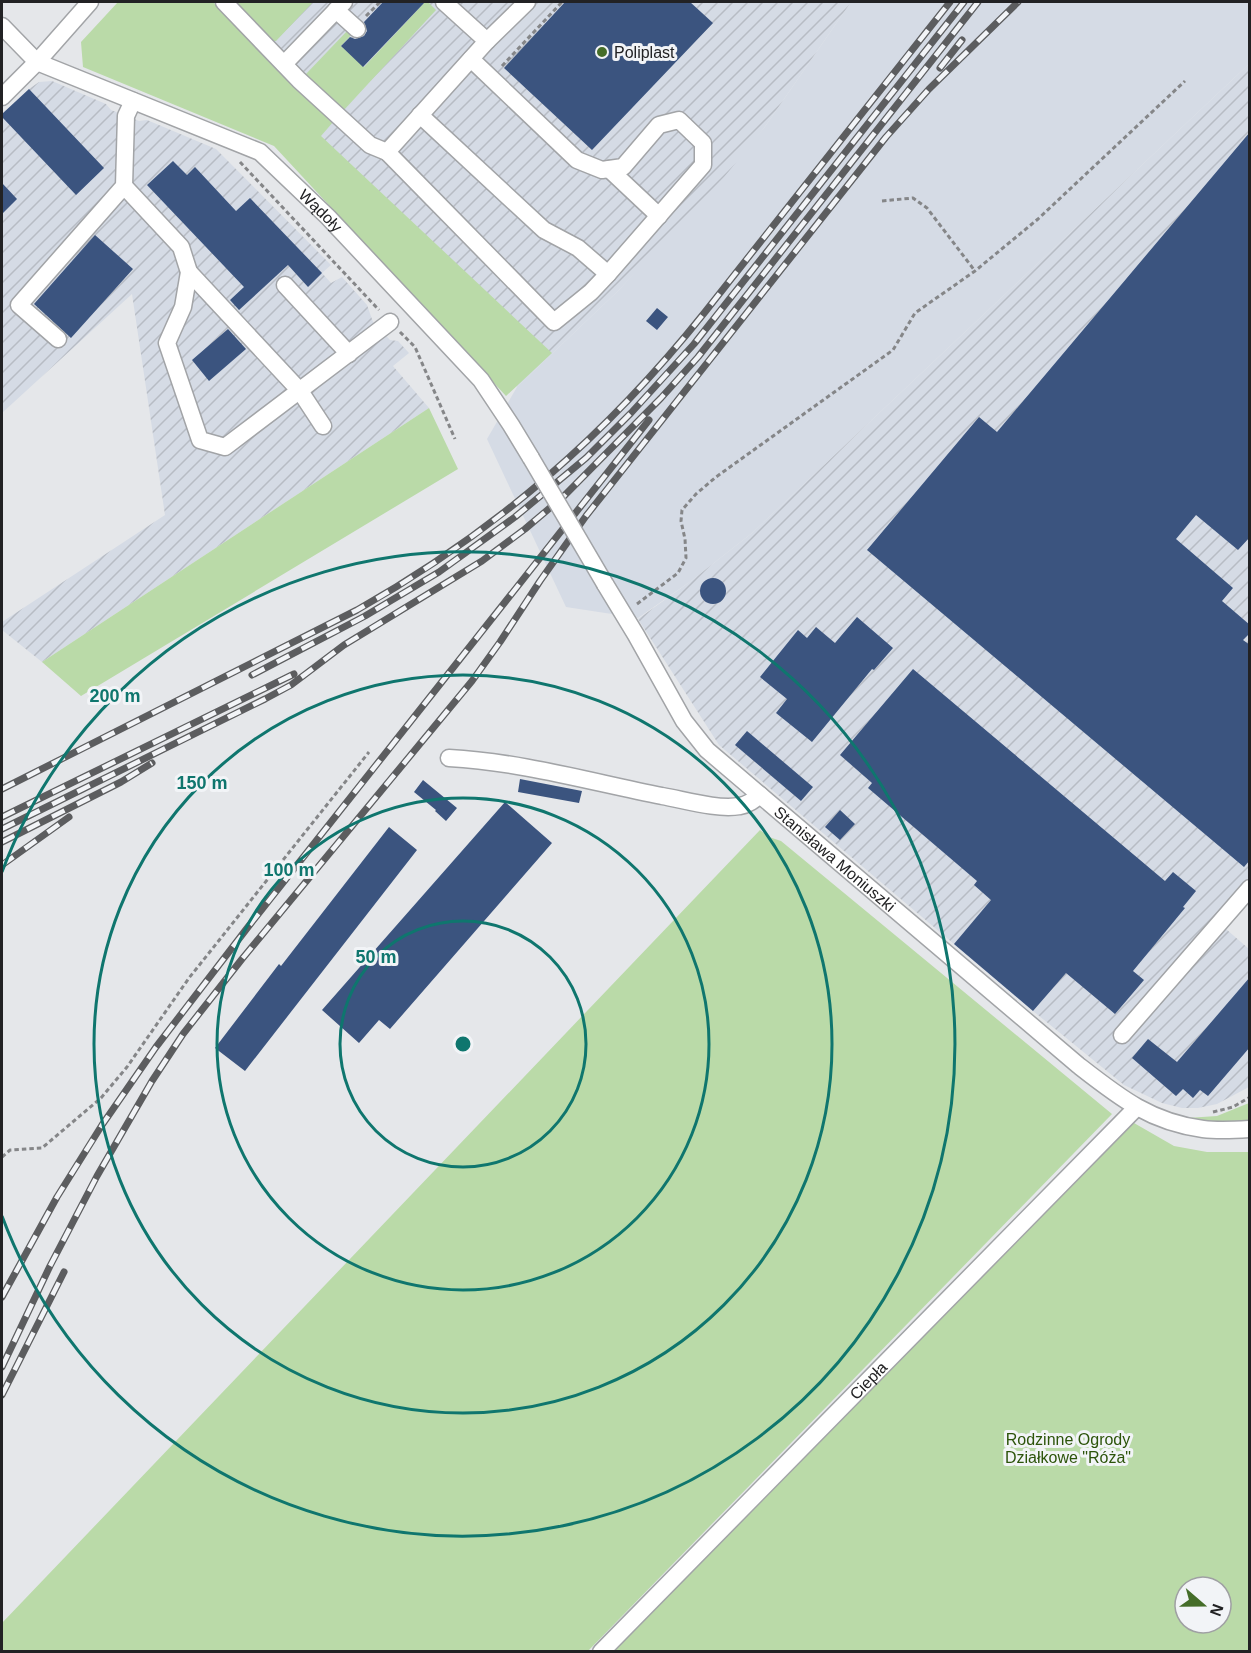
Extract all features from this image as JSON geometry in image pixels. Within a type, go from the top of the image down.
[{"type":"street","points":[[2,97],[37,62],[90,2]]},
{"type":"street","points":[[224,2],[284,64],[370,145],[387,152],[554,322],[591,292],[703,165],[704,143],[679,120],[660,125],[623,167],[602,170],[577,160],[471,59]]},
{"type":"street","points":[[444,2],[487,41]]},
{"type":"street","points":[[387,152],[487,41],[526,2]]},
{"type":"street","points":[[284,64],[340,6],[359,26]]},
{"type":"street","name":"Wądoły","points":[[2,26],[37,62],[260,153],[328,217],[481,380],[531,458]]},
{"type":"street","points":[[58,339],[19,305],[124,186],[126,116],[133,101]]},
{"type":"street","points":[[420,115],[544,230],[578,248],[608,274]]},
{"type":"street","points":[[609,169],[658,216]]},
{"type":"street","points":[[124,186],[182,247],[189,272],[183,307],[167,343],[200,440],[225,447],[390,322]]},
{"type":"street","points":[[189,272],[300,391],[323,426]]},
{"type":"street","points":[[285,285],[349,354]]},
{"type":"street","name":"Stanisława Moniuszki","points":[[531,458],[684,721],[707,750],[1116,1095],[1136,1108],[1186,1126],[1250,1130]]},
{"type":"street","points":[[449,758],[525,766],[631,790],[720,806],[741,806],[760,795]]},
{"type":"street","points":[[1122,1035],[1250,888]]},
{"type":"street","name":"Ciepła","points":[[601,1652],[1136,1108]]},
{"type":"path","points":[[359,26],[380,2]]},
{"type":"path","points":[[623,613],[678,573],[686,558],[681,521],[682,510],[696,494],[716,477],[893,350],[915,313],[975,271],[1038,219],[1185,81]]},
{"type":"path","points":[[238,160],[415,347],[455,439]]},
{"type":"path","points":[[882,201],[913,198],[927,208],[975,271]]},
{"type":"path","points":[[2,1157],[10,1150],[42,1148],[101,1098],[127,1068],[189,978],[369,752]]},
{"type":"path","points":[[1207,1113],[1233,1107],[1250,1097]]},
{"type":"shaded area","points":[[198,2],[851,2],[764,128],[725,176],[619,290],[517,387]]},
{"type":"shaded area","points":[[851,2],[1249,2],[1249,64],[752,533],[691,581],[638,618],[566,607],[487,439],[517,387],[619,290],[764,128]]},
{"type":"shaded area","points":[[1249,64],[1250,902],[1226,929],[1249,949],[1249,1087],[1217,1104],[1198,1108],[1182,1108],[1162,1103],[1124,1085],[1033,1011],[719,745],[638,619],[752,533]]},
{"type":"shaded area","points":[[52,81],[106,104],[111,110],[139,121],[147,120],[216,149],[331,265],[322,273],[331,283],[342,277],[367,305],[373,322],[390,340],[398,341],[409,353],[393,366],[429,408],[42,662],[2,630],[2,622],[165,515],[132,294],[2,413],[2,114],[39,82]]},
{"type":"green space","points":[[118,2],[213,2],[293,84],[334,121],[321,136],[552,353],[506,396],[274,146],[83,67],[81,42]]},
{"type":"green space","points":[[235,2],[313,2],[276,41],[273,41]]},
{"type":"green space","points":[[425,2],[436,10],[344,110],[307,77],[306,74],[348,30],[354,32],[341,46],[364,67]]},
{"type":"green space","points":[[429,408],[458,469],[81,696],[42,662]]},
{"type":"green space","points":[[760,830],[769,837],[781,841],[1112,1114],[588,1651],[2,1651],[2,1623]]},
{"type":"green space","points":[[1249,1103],[1249,1122],[1205,1122],[1187,1118],[1217,1116]]},
{"type":"green space","name":"Rodzinne Ogrody Działkowe \"Róża\"","points":[[1134,1123],[1174,1146],[1207,1152],[1249,1152],[1249,1651],[612,1652]]},
{"type":"building","points":[[383,2],[425,2],[363,67],[341,46],[350,37],[355,39],[364,36],[367,31],[364,22]]},
{"type":"building","points":[[565,2],[690,2],[713,23],[592,150],[504,68]]},
{"type":"building","points":[[29,89],[104,168],[76,195],[2,117],[2,114]]},
{"type":"building","points":[[1250,132],[1250,537],[1238,550],[1196,515],[1176,539],[1233,588],[1222,601],[1250,625],[1250,633],[1243,640],[1250,645],[1250,860],[1244,867],[867,550],[979,417],[997,432]]},
{"type":"building","points":[[173,161],[187,175],[195,167],[236,211],[250,198],[322,273],[308,287],[288,265],[239,310],[230,300],[244,287],[147,185]]},
{"type":"building","points":[[2,183],[17,199],[2,214]]},
{"type":"building","points":[[95,235],[133,269],[71,338],[34,304]]},
{"type":"building","points":[[657,308],[668,317],[657,330],[646,321]]},
{"type":"building","points":[[228,329],[246,349],[209,381],[192,360]]},
{"type":"building","points":[[713,578],[722,582],[726,591],[722,600],[713,604],[704,600],[700,591],[704,582]]},
{"type":"building","points":[[857,617],[893,648],[874,670],[872,669],[812,742],[776,713],[787,699],[760,677],[798,630],[807,638],[816,627],[835,643]]},
{"type":"building","points":[[913,669],[1165,881],[1173,872],[1196,891],[1183,907],[1185,908],[1133,971],[1144,980],[1115,1014],[1066,973],[1033,1011],[954,944],[991,900],[974,885],[977,881],[868,788],[872,783],[840,755]]},
{"type":"building","points":[[747,731],[813,787],[801,801],[735,745]]},
{"type":"building","points":[[520,779],[582,791],[579,803],[518,792]]},
{"type":"building","points":[[423,780],[457,808],[446,821],[414,792]]},
{"type":"building","points":[[505,802],[552,843],[390,1029],[379,1020],[359,1043],[322,1010]]},
{"type":"building","points":[[840,810],[855,824],[840,840],[825,827]]},
{"type":"building","points":[[389,827],[417,850],[245,1071],[215,1048]]},
{"type":"building","points":[[1250,977],[1250,1047],[1208,1096],[1200,1090],[1193,1098],[1183,1089],[1176,1096],[1132,1058],[1148,1039],[1177,1062]]},
{"type":"railway","points":[[2,789],[357,610],[456,548],[546,478],[588,440],[667,357],[950,2]]},
{"type":"railway","points":[[252,675],[365,616],[439,572],[515,517],[586,458],[694,344],[964,2]]},
{"type":"railway","points":[[2,829],[291,685],[344,645],[482,561],[564,496],[661,398],[698,357],[978,2]]},
{"type":"railway","points":[[2,1367],[50,1266],[97,1176],[152,1081],[183,1034],[242,959],[472,681],[586,516],[886,137],[929,89],[1018,2]]},
{"type":"railway","points":[[940,68],[962,40]]},
{"type":"railway","points":[[2,1297],[57,1197],[102,1125],[156,1047],[248,927],[649,420]]},
{"type":"railway","points":[[2,817],[294,674]]},
{"type":"railway","points":[[2,842],[121,782],[152,763]]},
{"type":"railway","points":[[2,865],[69,817]]},
{"type":"railway","points":[[2,1395],[64,1272]]},
{"type":"place","name":"Poliplast","points":[[602,52]]}]
